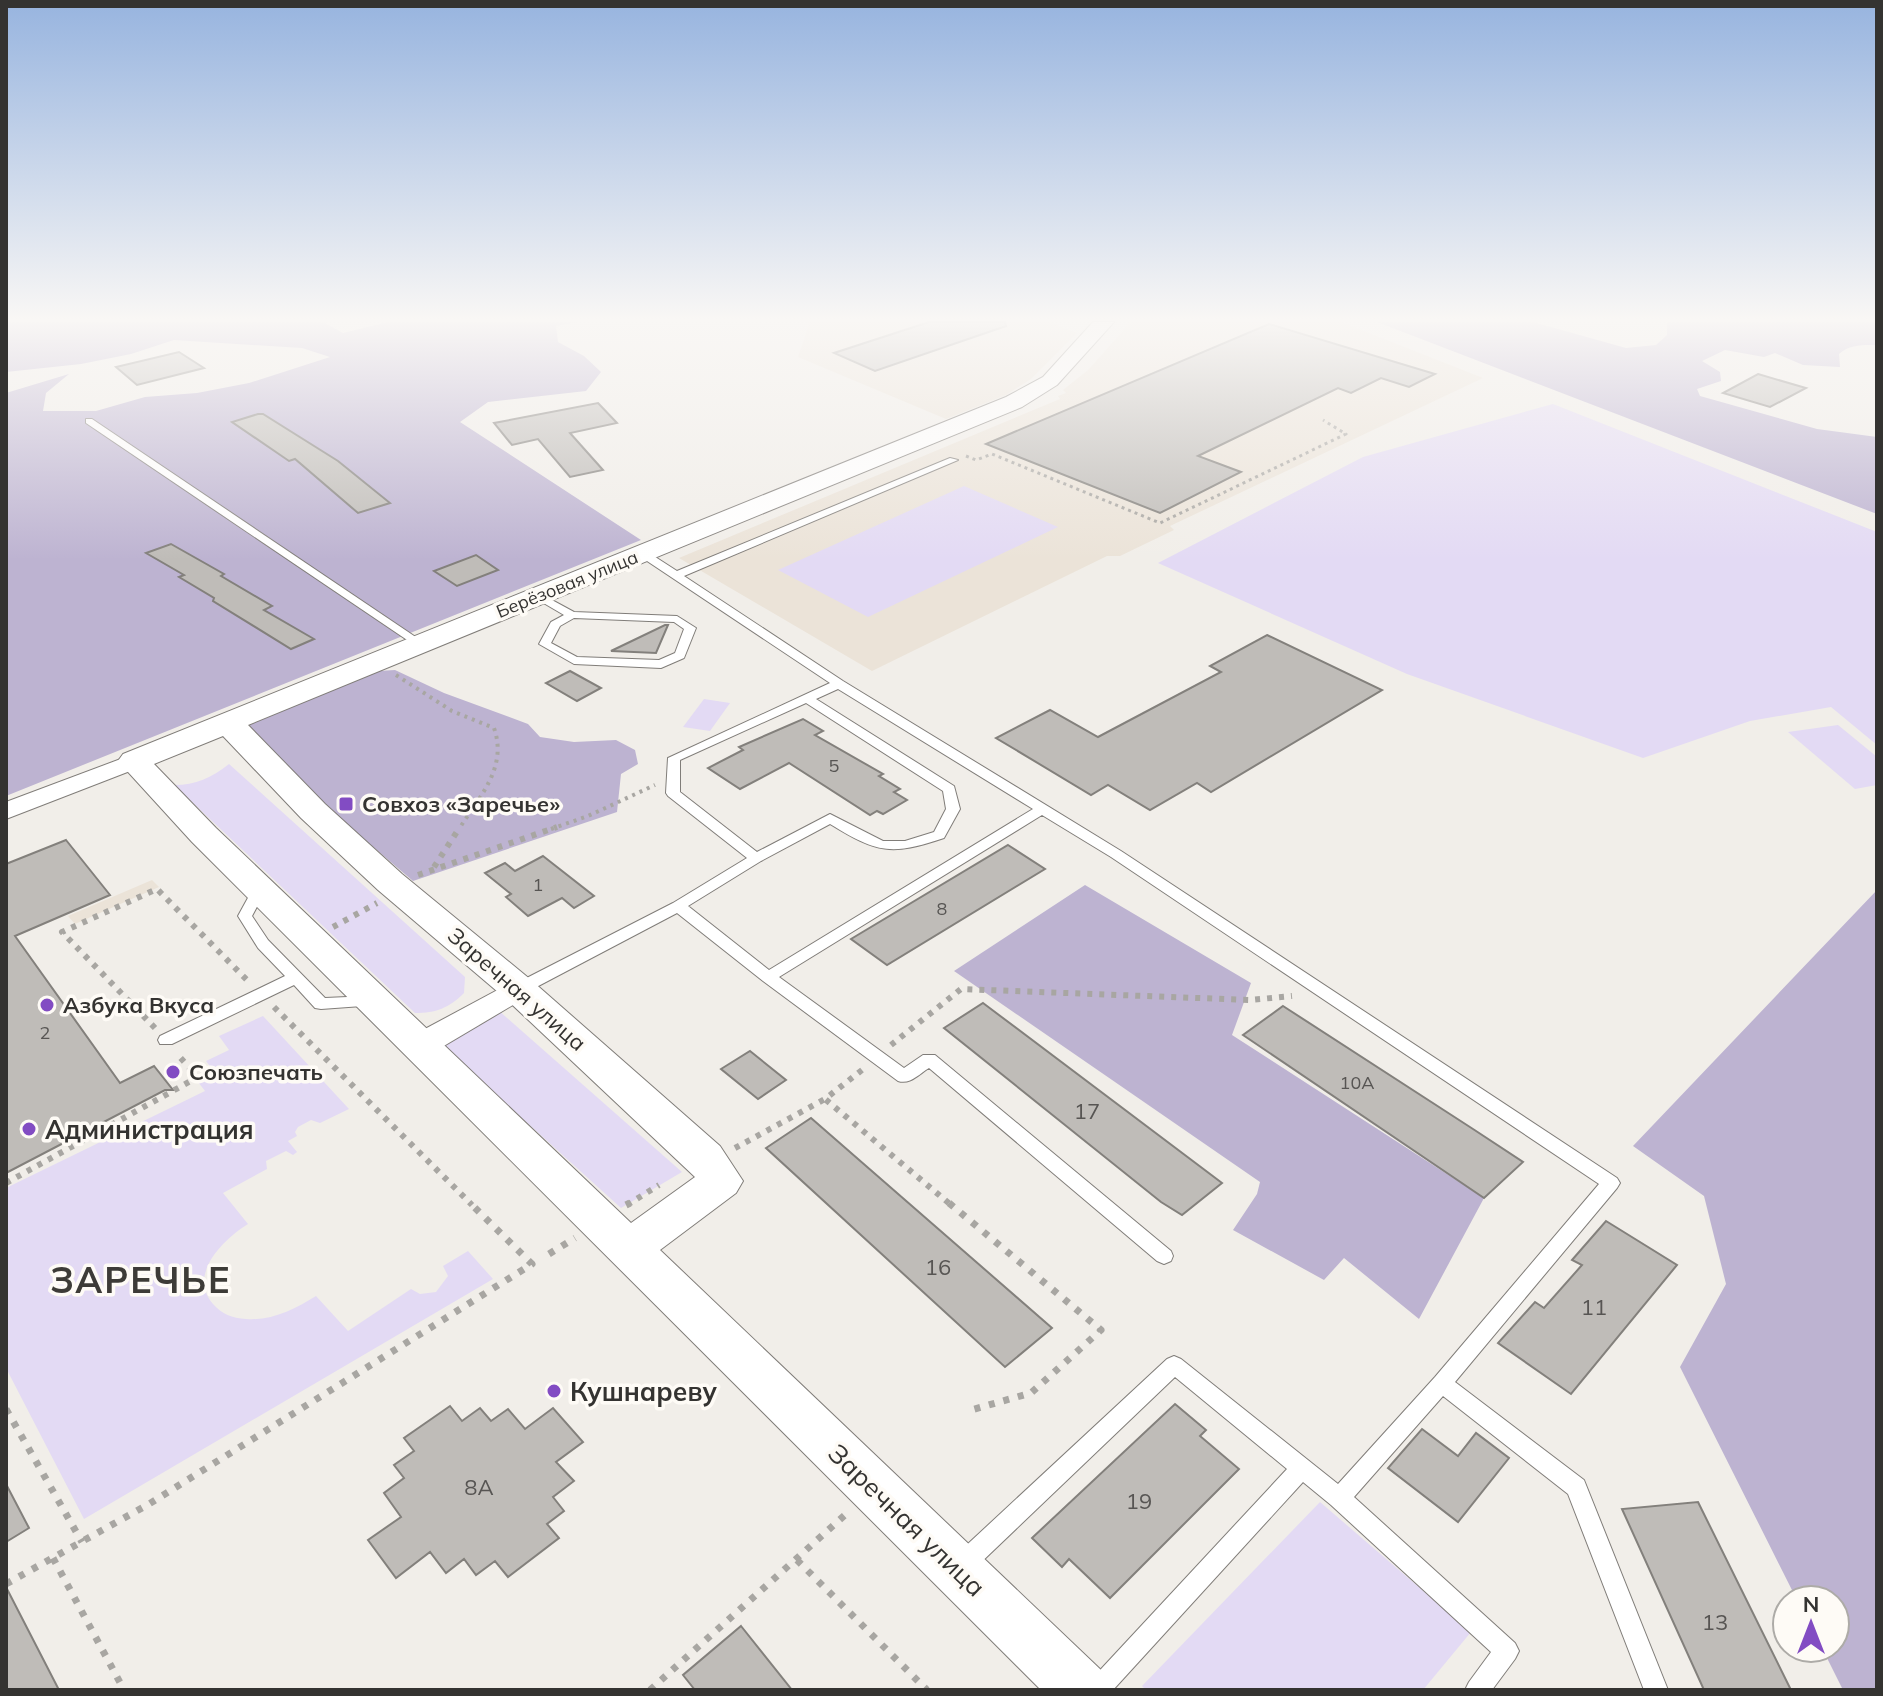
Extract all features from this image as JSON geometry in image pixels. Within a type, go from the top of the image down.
[{"type":"street","name":"Берёзовая улица","points":[[6,811],[1012,401]]},
{"type":"street","name":"Заречная улица","points":[[228,723],[324,821],[696,1147],[721,1181],[630,1248]]},
{"type":"street","name":"Заречная улица","points":[[134,761],[374,1000],[1081,1690]]},
{"type":"street","points":[[421,1045],[518,989]]},
{"type":"lane","points":[[89,421],[420,644]]},
{"type":"lane","points":[[678,575],[954,456]]},
{"type":"lane","points":[[642,553],[839,684],[1116,854],[1611,1183],[1442,1383],[1339,1498]]},
{"type":"lane","points":[[539,596],[572,615],[677,619],[690,628],[680,655],[661,664],[574,660],[545,644],[555,624],[572,615]]},
{"type":"lane","points":[[756,858],[673,793],[674,758],[839,684]]},
{"type":"lane","points":[[518,989],[678,906],[756,858],[830,818],[877,847],[907,846],[939,835],[953,809],[949,789],[806,698]]},
{"type":"lane","points":[[768,977],[1040,810]]},
{"type":"lane","points":[[260,888],[245,916],[263,944],[321,1004],[374,1000]]},
{"type":"lane","points":[[678,906],[904,1077],[929,1059],[1164,1256]]},
{"type":"lane","points":[[166,1040],[297,977]]},
{"type":"lane","points":[[958,1569],[1174,1365],[1339,1498],[1507,1651],[1477,1690]]},
{"type":"lane","points":[[1442,1383],[1576,1487],[1656,1690]]},
{"type":"lane","points":[[1097,1690],[1302,1468]]},
{"type":"path","points":[[954,456],[976,460],[992,454],[1160,523],[1346,434],[1323,420]]},
{"type":"path","points":[[384,667],[452,711],[494,728],[499,742],[497,770],[433,868]]},
{"type":"path","points":[[413,877],[627,799],[657,784],[674,758]]},
{"type":"path","points":[[6,1183],[198,1077],[62,932],[157,889],[532,1264],[149,1504],[6,1584]]},
{"type":"path","points":[[330,929],[389,897]]},
{"type":"path","points":[[730,1151],[825,1099],[961,989],[1250,1000],[1288,994],[1301,1002]]},
{"type":"path","points":[[825,1099],[1101,1330],[1031,1393],[971,1410]]},
{"type":"path","points":[[549,1254],[576,1237]]},
{"type":"path","points":[[6,1409],[82,1542]]},
{"type":"path","points":[[650,1690],[845,1515]]},
{"type":"path","points":[[53,1558],[124,1690]]},
{"type":"path","points":[[797,1560],[927,1690]]},
{"type":"shaded area","points":[[6,401],[45,401],[43,411],[96,411],[130,401],[496,401],[488,402],[460,422],[641,540],[6,796]]},
{"type":"shaded area","points":[[903,401],[991,401],[946,419]]},
{"type":"shaded area","points":[[1055,401],[1434,401],[1170,526],[1174,530],[1120,556],[1107,556],[872,671],[679,558]]},
{"type":"shaded area","points":[[1583,401],[1718,401],[1817,429],[1877,437],[1877,514]]},
{"type":"shaded area","points":[[1553,404],[1877,532],[1877,745],[1831,707],[1750,721],[1643,758],[1407,674],[1158,563],[1363,457]]},
{"type":"shaded area","points":[[964,486],[1058,527],[868,617],[778,570]]},
{"type":"shaded area","points":[[395,670],[444,693],[528,724],[540,737],[574,742],[616,740],[635,750],[638,764],[621,774],[617,812],[413,881],[235,729],[379,671]]},
{"type":"shaded area","points":[[704,699],[730,703],[710,731],[683,727]]},
{"type":"shaded area","points":[[1838,725],[1877,757],[1877,785],[1855,789],[1788,732]]},
{"type":"shaded area","points":[[229,764],[465,977],[464,993],[442,1009],[415,1013],[174,785],[203,780]]},
{"type":"shaded area","points":[[152,880],[159,887],[75,924],[68,916]]},
{"type":"shaded area","points":[[1085,885],[1251,983],[1232,1035],[1484,1198],[1419,1319],[1344,1258],[1324,1280],[1233,1230],[1257,1194],[1260,1182],[954,971]]},
{"type":"shaded area","points":[[1877,890],[1877,1690],[1843,1690],[1830,1664],[1851,1664],[1851,1584],[1789,1584],[1680,1367],[1726,1284],[1704,1196],[1633,1146]]},
{"type":"shaded area","points":[[498,1010],[682,1172],[621,1208],[440,1044]]},
{"type":"shaded area","points":[[263,1016],[349,1109],[320,1123],[311,1120],[298,1127],[295,1132],[297,1136],[288,1141],[297,1152],[293,1155],[286,1151],[266,1161],[267,1169],[223,1193],[248,1224],[220,1248],[206,1269],[206,1293],[213,1304],[232,1316],[256,1319],[283,1313],[316,1296],[348,1331],[411,1289],[420,1294],[436,1292],[448,1276],[443,1266],[468,1251],[493,1279],[84,1519],[6,1368],[6,1188],[205,1091],[198,1082],[215,1073],[206,1061],[229,1050],[219,1036]]},
{"type":"shaded area","points":[[1320,1502],[1471,1632],[1423,1690],[1146,1690],[1142,1686]]},
{"type":"building","points":[[1087,401],[1311,401],[1198,456],[1241,472],[1160,513],[986,444]]},
{"type":"building","points":[[1750,401],[1781,401],[1770,407]]},
{"type":"building","points":[[598,403],[617,423],[570,433],[603,470],[570,477],[538,439],[512,445],[494,423]]},
{"type":"building","points":[[263,414],[338,461],[390,503],[358,513],[295,459],[289,461],[232,422]]},
{"type":"building","points":[[171,544],[224,574],[221,576],[272,606],[264,610],[314,639],[291,649],[213,601],[214,598],[179,577],[184,575],[146,553]]},
{"type":"building","points":[[476,555],[498,570],[457,586],[434,571]]},
{"type":"building","points":[[668,625],[656,653],[611,651]]},
{"type":"building","points":[[1267,635],[1382,690],[1211,792],[1197,783],[1150,810],[1108,785],[1091,795],[996,738],[1050,710],[1098,737],[1221,672],[1210,666]]},
{"type":"building","points":[[570,671],[601,688],[577,701],[546,683]]},
{"type":"building","points":[[803,719],[823,731],[815,735],[883,774],[879,776],[900,789],[894,792],[907,800],[883,814],[877,811],[870,815],[789,763],[740,789],[708,768],[743,750],[739,747]]},
{"type":"building","points":[[66,840],[110,895],[15,936],[120,1083],[154,1066],[173,1090],[165,1090],[6,1173],[6,864]]},
{"type":"building","points":[[1008,845],[1045,869],[887,965],[851,939]]},
{"type":"building","points":[[543,856],[594,896],[574,908],[562,898],[528,916],[506,897],[511,894],[485,873],[505,863],[515,871]]},
{"type":"building","points":[[983,1003],[1222,1183],[1182,1215],[1161,1202],[944,1028]]},
{"type":"building","points":[[1283,1006],[1523,1162],[1484,1198],[1243,1035]]},
{"type":"building","points":[[750,1051],[786,1080],[758,1099],[721,1069]]},
{"type":"building","points":[[811,1118],[1052,1328],[1005,1367],[766,1148]]},
{"type":"building","points":[[1606,1221],[1677,1265],[1571,1394],[1498,1343],[1535,1302],[1544,1308],[1582,1265],[1572,1260]]},
{"type":"building","points":[[1175,1404],[1206,1430],[1200,1436],[1239,1469],[1110,1598],[1069,1559],[1062,1567],[1032,1538]]},
{"type":"building","points":[[450,1406],[462,1421],[480,1408],[491,1421],[508,1409],[525,1429],[553,1408],[583,1442],[556,1462],[574,1481],[553,1497],[564,1511],[547,1524],[559,1538],[508,1577],[495,1561],[476,1575],[464,1559],[446,1573],[430,1552],[396,1578],[368,1540],[401,1517],[384,1493],[404,1478],[394,1465],[414,1451],[404,1438]]},
{"type":"building","points":[[1422,1429],[1458,1456],[1476,1433],[1509,1458],[1458,1522],[1388,1468]]},
{"type":"building","points":[[6,1484],[29,1528],[6,1542]]},
{"type":"building","points":[[1698,1502],[1771,1650],[1771,1664],[1778,1664],[1791,1690],[1704,1690],[1622,1509]]},
{"type":"building","points":[[6,1587],[59,1690],[6,1690]]},
{"type":"building","points":[[741,1626],[792,1690],[695,1690],[683,1675]]},
{"type":"place","name":"Совхоз «Заречье»","points":[[346,804]]},
{"type":"place","name":"Азбука Вкуса","points":[[47,1005]]},
{"type":"place","name":"Союзпечать","points":[[173,1072]]},
{"type":"place","name":"Администрация","points":[[29,1129]]},
{"type":"place","name":"Кушнареву","points":[[554,1391]]},
{"type":"district","name":"ЗАРЕЧЬЕ","points":[[141,1279]]}]
